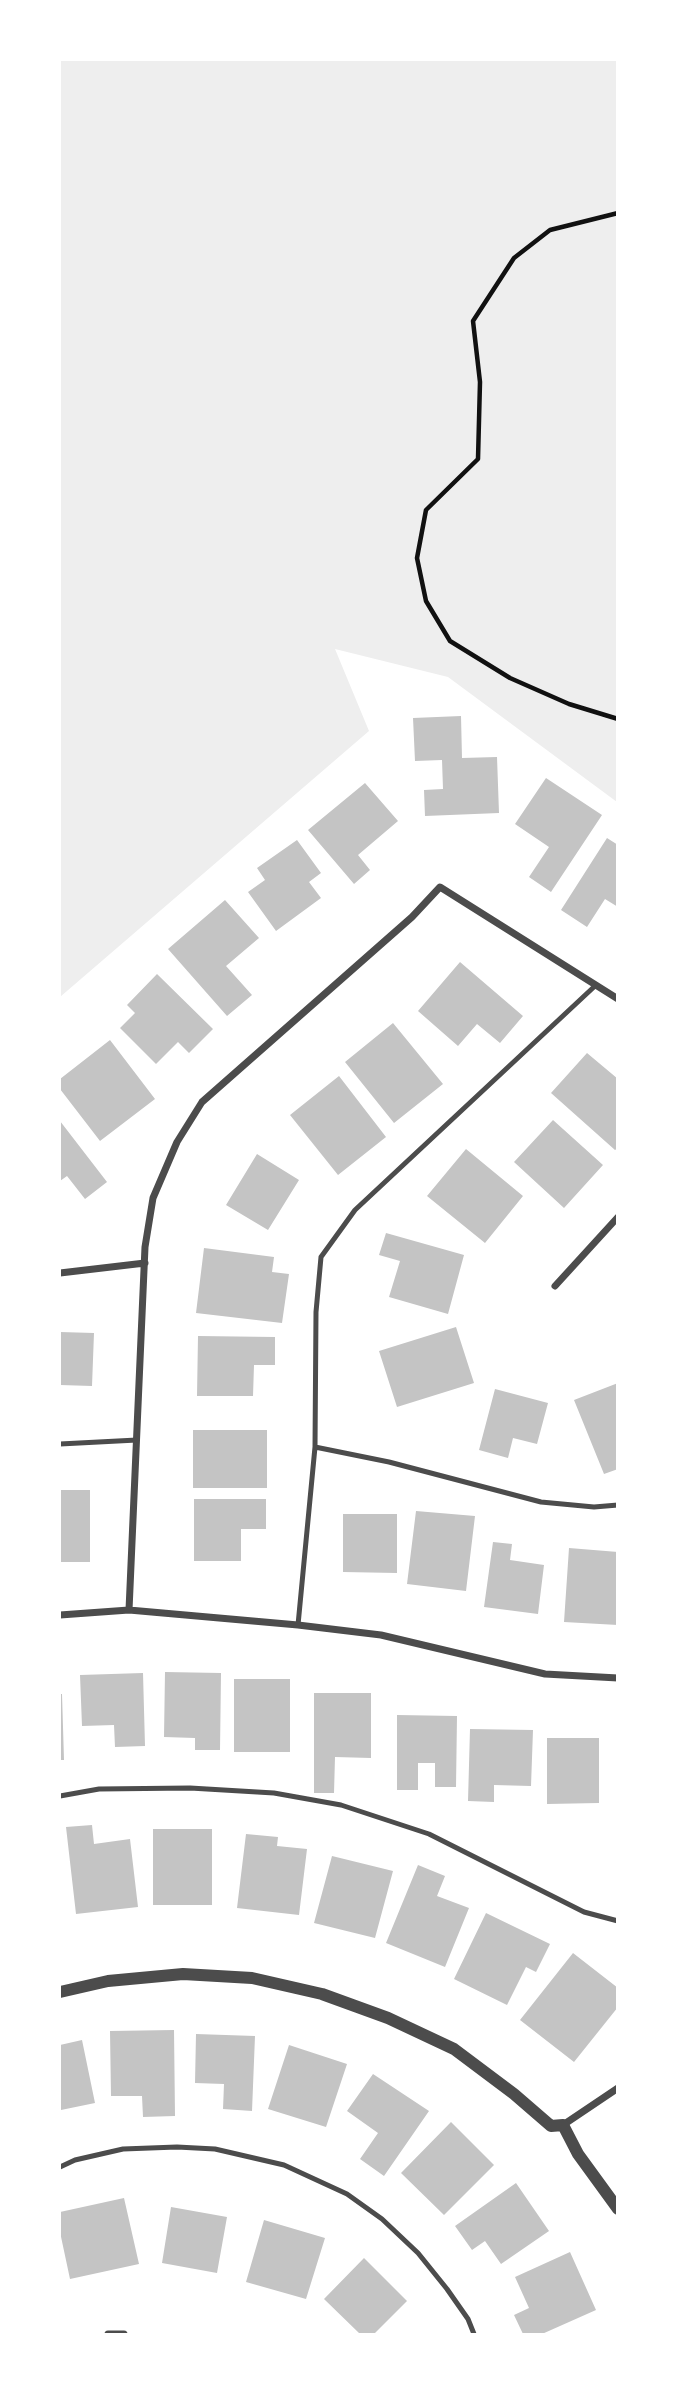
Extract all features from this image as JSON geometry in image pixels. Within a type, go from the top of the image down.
[{"type":"street","points":[[129,1610],[145,1247],[153,1198],[177,1142],[202,1102],[412,917],[440,887],[618,999]]},
{"type":"street","points":[[555,1286],[618,1217]]},
{"type":"street","points":[[60,1273],[145,1263]]},
{"type":"street","points":[[60,1615],[129,1610],[298,1625],[381,1635],[545,1674],[618,1678]]},
{"type":"street","points":[[60,1992],[108,1981],[183,1974],[252,1978],[322,1994],[388,2018],[454,2049],[551,2126],[563,2125],[618,2088]]},
{"type":"street","points":[[563,2125],[578,2154],[618,2209]]},
{"type":"street","points":[[108,2334],[124,2334]]},
{"type":"lane","points":[[298,1625],[315,1447],[316,1312],[321,1256],[355,1210],[596,985]]},
{"type":"lane","points":[[60,1444],[137,1440]]},
{"type":"lane","points":[[315,1447],[389,1462],[541,1502],[594,1507],[618,1505]]},
{"type":"lane","points":[[60,1796],[99,1789],[190,1788],[274,1793],[341,1805],[429,1834],[584,1912],[618,1921]]},
{"type":"lane","points":[[60,2167],[75,2160],[122,2149],[177,2147],[215,2149],[284,2165],[346,2194],[382,2219],[418,2253],[447,2289],[468,2319],[474,2334]]},
{"type":"path","points":[[618,213],[550,230],[514,258],[473,321],[480,382],[478,459],[426,510],[417,558],[426,601],[450,641],[510,678],[569,704],[618,719]]},
{"type":"shaded area","points":[[60,60],[617,60],[617,802],[448,677],[335,649],[369,731],[60,997]]},
{"type":"building","points":[[461,716],[462,758],[497,757],[499,813],[425,816],[424,790],[443,789],[442,760],[415,761],[413,718]]},
{"type":"building","points":[[546,778],[602,815],[551,892],[529,877],[549,847],[515,824]]},
{"type":"building","points":[[365,783],[398,821],[358,855],[370,870],[354,884],[308,830]]},
{"type":"building","points":[[607,838],[618,845],[618,907],[605,899],[587,927],[561,910]]},
{"type":"building","points":[[297,840],[321,873],[309,882],[321,898],[276,931],[248,892],[265,880],[257,868]]},
{"type":"building","points":[[225,900],[259,938],[226,966],[252,995],[227,1016],[168,949]]},
{"type":"building","points":[[460,962],[523,1016],[500,1043],[477,1024],[458,1046],[418,1011]]},
{"type":"building","points":[[157,974],[213,1029],[189,1053],[178,1042],[156,1064],[120,1028],[135,1013],[127,1005]]},
{"type":"building","points":[[393,1023],[443,1084],[394,1123],[345,1062]]},
{"type":"building","points":[[110,1040],[155,1099],[100,1141],[60,1089],[60,1079]]},
{"type":"building","points":[[587,1053],[618,1079],[618,1148],[615,1150],[551,1093]]},
{"type":"building","points":[[339,1076],[386,1137],[338,1175],[290,1115]]},
{"type":"building","points":[[553,1120],[603,1165],[564,1208],[514,1162]]},
{"type":"building","points":[[60,1121],[107,1182],[85,1199],[67,1176],[60,1181]]},
{"type":"building","points":[[466,1149],[523,1196],[485,1243],[427,1196]]},
{"type":"building","points":[[257,1154],[299,1180],[268,1230],[226,1205]]},
{"type":"building","points":[[386,1233],[464,1255],[448,1314],[389,1297],[400,1261],[379,1255]]},
{"type":"building","points":[[204,1248],[274,1257],[272,1272],[289,1274],[282,1323],[196,1313]]},
{"type":"building","points":[[456,1327],[474,1383],[397,1407],[379,1351]]},
{"type":"building","points":[[60,1332],[94,1333],[92,1386],[60,1385]]},
{"type":"building","points":[[198,1336],[275,1337],[275,1365],[254,1365],[253,1396],[197,1396]]},
{"type":"building","points":[[618,1383],[618,1469],[604,1474],[574,1400]]},
{"type":"building","points":[[495,1389],[548,1403],[537,1444],[513,1438],[508,1458],[479,1450]]},
{"type":"building","points":[[193,1430],[267,1430],[267,1488],[193,1488]]},
{"type":"building","points":[[60,1490],[90,1490],[90,1562],[60,1562]]},
{"type":"building","points":[[194,1499],[266,1499],[266,1529],[241,1529],[241,1561],[194,1561]]},
{"type":"building","points":[[416,1511],[475,1516],[466,1591],[407,1584]]},
{"type":"building","points":[[343,1514],[397,1514],[397,1573],[343,1572]]},
{"type":"building","points":[[493,1542],[512,1544],[510,1560],[544,1565],[538,1614],[484,1607]]},
{"type":"building","points":[[569,1548],[618,1552],[618,1625],[564,1622]]},
{"type":"building","points":[[165,1672],[221,1673],[220,1750],[195,1750],[195,1738],[164,1737]]},
{"type":"building","points":[[143,1673],[145,1746],[115,1747],[114,1725],[82,1726],[80,1675]]},
{"type":"building","points":[[234,1679],[290,1679],[290,1752],[234,1752]]},
{"type":"building","points":[[314,1693],[371,1693],[371,1758],[335,1757],[334,1793],[314,1793]]},
{"type":"building","points":[[62,1694],[64,1760],[60,1760]]},
{"type":"building","points":[[397,1715],[457,1716],[456,1787],[435,1787],[435,1763],[418,1763],[418,1790],[397,1790]]},
{"type":"building","points":[[470,1729],[533,1730],[531,1786],[494,1785],[494,1802],[468,1801]]},
{"type":"building","points":[[547,1738],[599,1738],[599,1803],[547,1804]]},
{"type":"building","points":[[92,1825],[94,1844],[130,1839],[138,1907],[76,1914],[66,1827]]},
{"type":"building","points":[[153,1829],[212,1829],[212,1905],[153,1905]]},
{"type":"building","points":[[246,1834],[278,1837],[277,1846],[307,1849],[299,1915],[237,1908]]},
{"type":"building","points":[[332,1856],[393,1871],[375,1938],[314,1923]]},
{"type":"building","points":[[418,1865],[445,1876],[437,1896],[469,1908],[445,1967],[386,1943]]},
{"type":"building","points":[[486,1913],[550,1944],[536,1972],[526,1967],[507,2005],[454,1979]]},
{"type":"building","points":[[573,1953],[618,1988],[618,2007],[574,2062],[520,2020]]},
{"type":"building","points":[[174,2030],[175,2116],[143,2117],[142,2096],[111,2096],[110,2031]]},
{"type":"building","points":[[196,2034],[255,2036],[252,2111],[223,2109],[224,2084],[195,2083]]},
{"type":"building","points":[[82,2040],[95,2103],[61,2110],[60,2045]]},
{"type":"building","points":[[289,2045],[347,2064],[326,2127],[268,2109]]},
{"type":"building","points":[[373,2074],[429,2111],[384,2176],[360,2159],[378,2133],[347,2111]]},
{"type":"building","points":[[451,2122],[494,2165],[444,2215],[401,2173]]},
{"type":"building","points":[[516,2183],[549,2231],[501,2264],[485,2241],[472,2250],[455,2226]]},
{"type":"building","points":[[124,2198],[139,2264],[70,2279],[60,2232],[60,2212]]},
{"type":"building","points":[[171,2207],[227,2217],[217,2273],[162,2263]]},
{"type":"building","points":[[264,2220],[325,2238],[306,2299],[246,2282]]},
{"type":"building","points":[[570,2252],[596,2310],[542,2334],[523,2334],[514,2315],[529,2308],[515,2277]]},
{"type":"building","points":[[364,2258],[407,2301],[374,2334],[360,2334],[324,2299]]}]
